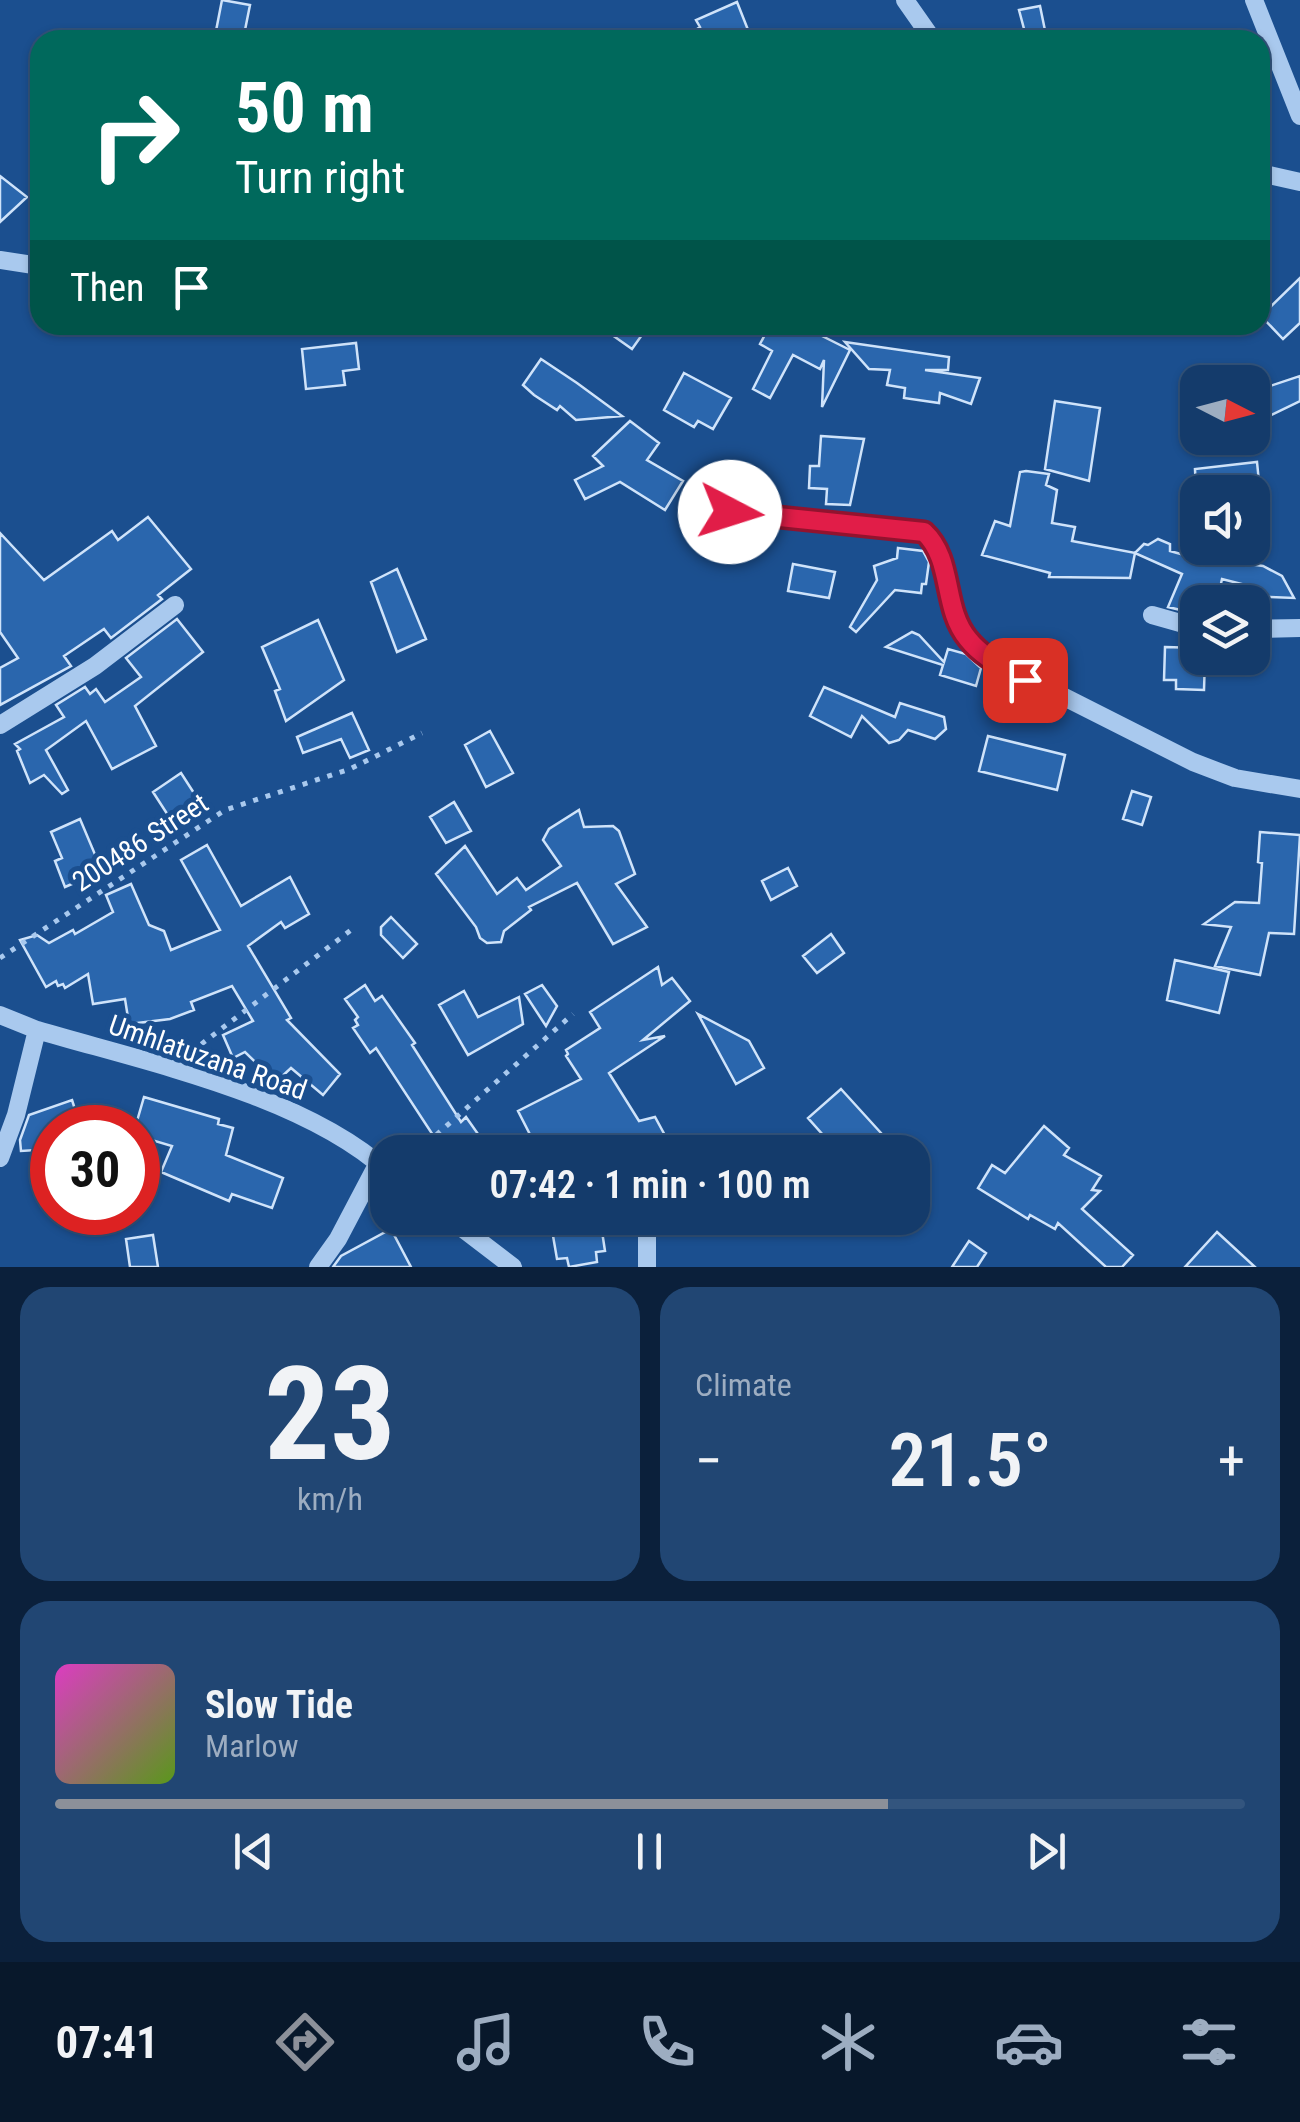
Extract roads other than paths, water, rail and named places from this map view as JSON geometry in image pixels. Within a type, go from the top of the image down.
[{"type":"street","points":[[905,0],[927,30]]},
{"type":"street","points":[[1254,0],[1266,30]]},
{"type":"street","points":[[1270,40],[1300,116]]},
{"type":"street","points":[[1270,174],[1300,182]]},
{"type":"street","points":[[0,260],[30,264]]},
{"type":"street","points":[[730,512],[924,532],[939,547],[957,622],[968,640],[990,660],[1193,762],[1235,778],[1300,789]]},
{"type":"street","points":[[0,725],[95,666],[175,605]]},
{"type":"street","points":[[1152,614],[1180,623]]},
{"type":"street","points":[[1270,629],[1300,628]]},
{"type":"street","name":"Umhlatuzana Road","points":[[0,1015],[274,1104],[344,1137],[370,1158]]},
{"type":"street","points":[[0,1158],[16,1115],[37,1030]]},
{"type":"street","points":[[318,1267],[370,1186]]},
{"type":"street","points":[[471,1235],[513,1267]]},
{"type":"street","points":[[647,1235],[647,1267]]}]
